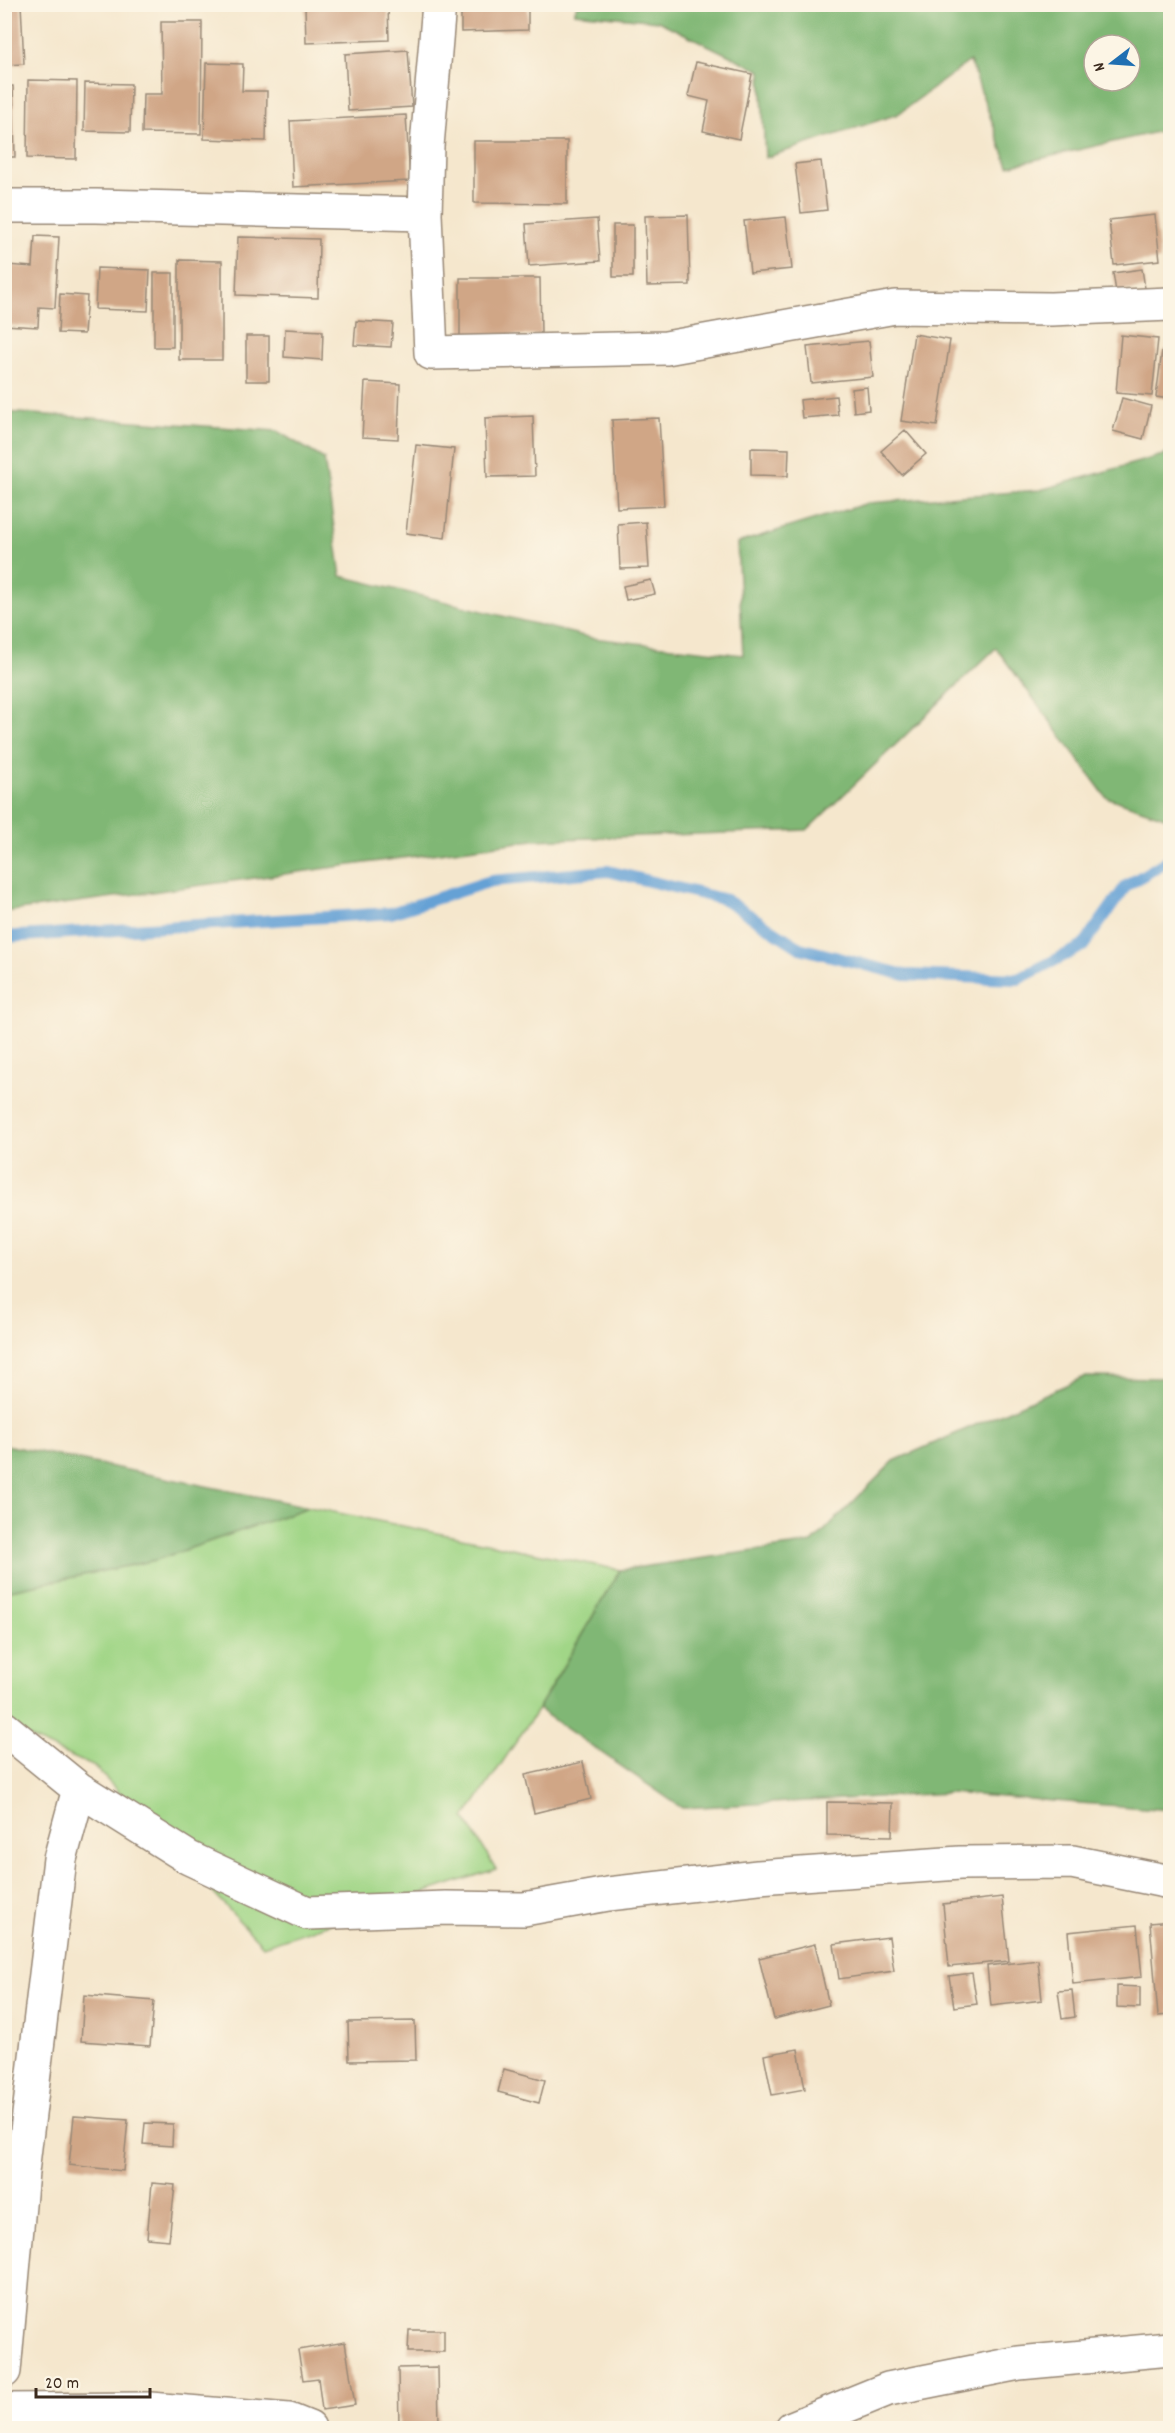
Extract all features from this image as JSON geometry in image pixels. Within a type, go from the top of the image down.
[{"type":"street","points":[[438,4],[427,146],[425,214],[431,353],[666,348],[895,307],[1051,309],[1170,304]]},
{"type":"street","points":[[4,206],[425,214]]},
{"type":"street","points":[[4,1728],[79,1790],[189,1858],[307,1913],[446,1908],[524,1909],[608,1894],[746,1878],[960,1863],[1072,1862],[1170,1882]]},
{"type":"street","points":[[4,2372],[24,2155],[58,1870],[79,1790]]},
{"type":"street","points":[[792,2428],[888,2389],[1019,2363],[1170,2349]]},
{"type":"street","points":[[4,2409],[150,2409],[289,2420],[309,2428]]},
{"type":"green space","points":[[577,5],[1170,5],[1170,129],[1008,166],[970,61],[898,114],[765,158],[761,71],[658,21],[574,13]]},
{"type":"green space","points":[[4,412],[277,431],[324,459],[341,576],[592,638],[743,655],[737,543],[868,503],[1040,490],[1170,453],[1170,819],[1106,797],[996,648],[807,830],[534,840],[5,912]]},
{"type":"green space","points":[[1084,1377],[1170,1378],[1170,1810],[949,1793],[682,1808],[538,1709],[620,1570],[812,1543],[894,1461]]},
{"type":"green space","points":[[5,1445],[309,1507],[156,1560],[5,1591]]},
{"type":"green space","points":[[309,1507],[620,1570],[538,1709],[465,1818],[496,1869],[263,1946],[95,1767],[5,1727],[5,1591],[156,1560]]},
{"type":"building","points":[[4,4],[21,4],[24,64],[4,65]]},
{"type":"building","points":[[461,4],[528,4],[528,30],[461,32]]},
{"type":"building","points":[[305,5],[388,5],[389,40],[306,43]]},
{"type":"building","points":[[161,22],[202,22],[201,134],[142,133],[143,94],[162,94]]},
{"type":"building","points":[[408,50],[412,107],[348,111],[345,54]]},
{"type":"building","points":[[696,62],[752,74],[739,139],[703,131],[709,101],[688,96]]},
{"type":"building","points":[[206,63],[243,64],[242,91],[267,91],[266,141],[204,139]]},
{"type":"building","points":[[28,80],[77,81],[76,159],[27,158]]},
{"type":"building","points":[[85,83],[131,84],[130,132],[84,131]]},
{"type":"building","points":[[4,86],[13,86],[15,157],[4,157]]},
{"type":"building","points":[[406,115],[410,181],[293,187],[290,121]]},
{"type":"building","points":[[474,141],[567,141],[567,204],[474,203]]},
{"type":"building","points":[[821,161],[827,210],[801,213],[795,164]]},
{"type":"building","points":[[688,215],[690,285],[647,286],[645,216]]},
{"type":"building","points":[[1155,215],[1160,260],[1114,265],[1109,220]]},
{"type":"building","points":[[786,217],[792,269],[750,273],[744,221]]},
{"type":"building","points":[[597,219],[600,261],[529,266],[526,224]]},
{"type":"building","points":[[613,225],[633,225],[633,277],[613,277]]},
{"type":"building","points":[[35,236],[59,237],[55,308],[39,307],[38,327],[4,325],[7,265],[33,267]]},
{"type":"building","points":[[238,237],[319,239],[318,298],[236,295]]},
{"type":"building","points":[[179,260],[222,261],[222,360],[179,360]]},
{"type":"building","points":[[97,268],[150,270],[148,311],[95,309]]},
{"type":"building","points":[[1142,269],[1145,288],[1116,292],[1113,273]]},
{"type":"building","points":[[154,273],[173,273],[173,347],[154,347]]},
{"type":"building","points":[[460,278],[540,278],[541,335],[460,336]]},
{"type":"building","points":[[60,294],[87,296],[84,334],[58,333]]},
{"type":"building","points":[[356,321],[393,323],[391,347],[354,345]]},
{"type":"building","points":[[285,329],[323,331],[322,360],[284,357]]},
{"type":"building","points":[[914,334],[950,340],[937,426],[901,421]]},
{"type":"building","points":[[1121,335],[1158,339],[1152,396],[1116,393]]},
{"type":"building","points":[[246,336],[269,336],[269,381],[246,381]]},
{"type":"building","points":[[869,341],[873,377],[811,383],[807,347]]},
{"type":"building","points":[[1162,351],[1170,352],[1170,399],[1156,397]]},
{"type":"building","points":[[365,382],[400,384],[398,439],[362,437]]},
{"type":"building","points":[[867,387],[869,410],[854,412],[852,389]]},
{"type":"building","points":[[836,396],[838,415],[802,418],[800,400]]},
{"type":"building","points":[[1122,398],[1151,406],[1143,439],[1113,431]]},
{"type":"building","points":[[533,416],[535,476],[487,477],[485,418]]},
{"type":"building","points":[[659,418],[664,506],[617,508],[612,420]]},
{"type":"building","points":[[905,430],[926,454],[902,475],[881,451]]},
{"type":"building","points":[[416,445],[454,449],[445,538],[406,533]]},
{"type":"building","points":[[751,448],[789,449],[788,476],[751,475]]},
{"type":"building","points":[[646,522],[649,568],[620,569],[618,524]]},
{"type":"building","points":[[651,580],[655,594],[626,600],[623,586]]},
{"type":"building","points":[[583,1762],[591,1799],[534,1813],[525,1775]]},
{"type":"building","points":[[827,1802],[893,1803],[892,1836],[827,1835]]},
{"type":"building","points":[[1002,1897],[1009,1961],[949,1967],[943,1904]]},
{"type":"building","points":[[1170,1921],[1170,2015],[1158,2016],[1150,1923]]},
{"type":"building","points":[[1137,1925],[1142,1977],[1073,1984],[1068,1932]]},
{"type":"building","points":[[889,1937],[894,1971],[839,1979],[834,1944]]},
{"type":"building","points":[[815,1944],[829,2005],[774,2019],[759,1958]]},
{"type":"building","points":[[1038,1960],[1042,2000],[991,2006],[987,1966]]},
{"type":"building","points":[[972,1973],[977,2004],[954,2007],[949,1976]]},
{"type":"building","points":[[1117,1986],[1140,1987],[1140,2008],[1117,2007]]},
{"type":"building","points":[[1072,1990],[1075,2017],[1062,2019],[1058,1991]]},
{"type":"building","points":[[84,1995],[154,2001],[150,2046],[81,2041]]},
{"type":"building","points":[[415,2021],[416,2060],[349,2061],[348,2022]]},
{"type":"building","points":[[798,2049],[805,2089],[772,2095],[764,2055]]},
{"type":"building","points":[[504,2069],[545,2080],[539,2103],[498,2092]]},
{"type":"building","points":[[74,2116],[128,2120],[123,2171],[69,2165]]},
{"type":"building","points":[[145,2123],[173,2124],[172,2146],[143,2144]]},
{"type":"building","points":[[152,2183],[175,2185],[169,2240],[147,2238]]},
{"type":"building","points":[[409,2330],[444,2330],[444,2352],[408,2352]]},
{"type":"building","points":[[345,2342],[355,2405],[322,2410],[318,2378],[303,2380],[298,2350]]},
{"type":"building","points":[[438,2367],[439,2428],[399,2428],[398,2368]]},
{"type":"waterway","points":[[4,937],[391,913],[491,881],[608,871],[726,900],[800,948],[905,975],[1018,979],[1083,946],[1126,886],[1170,859]]}]
